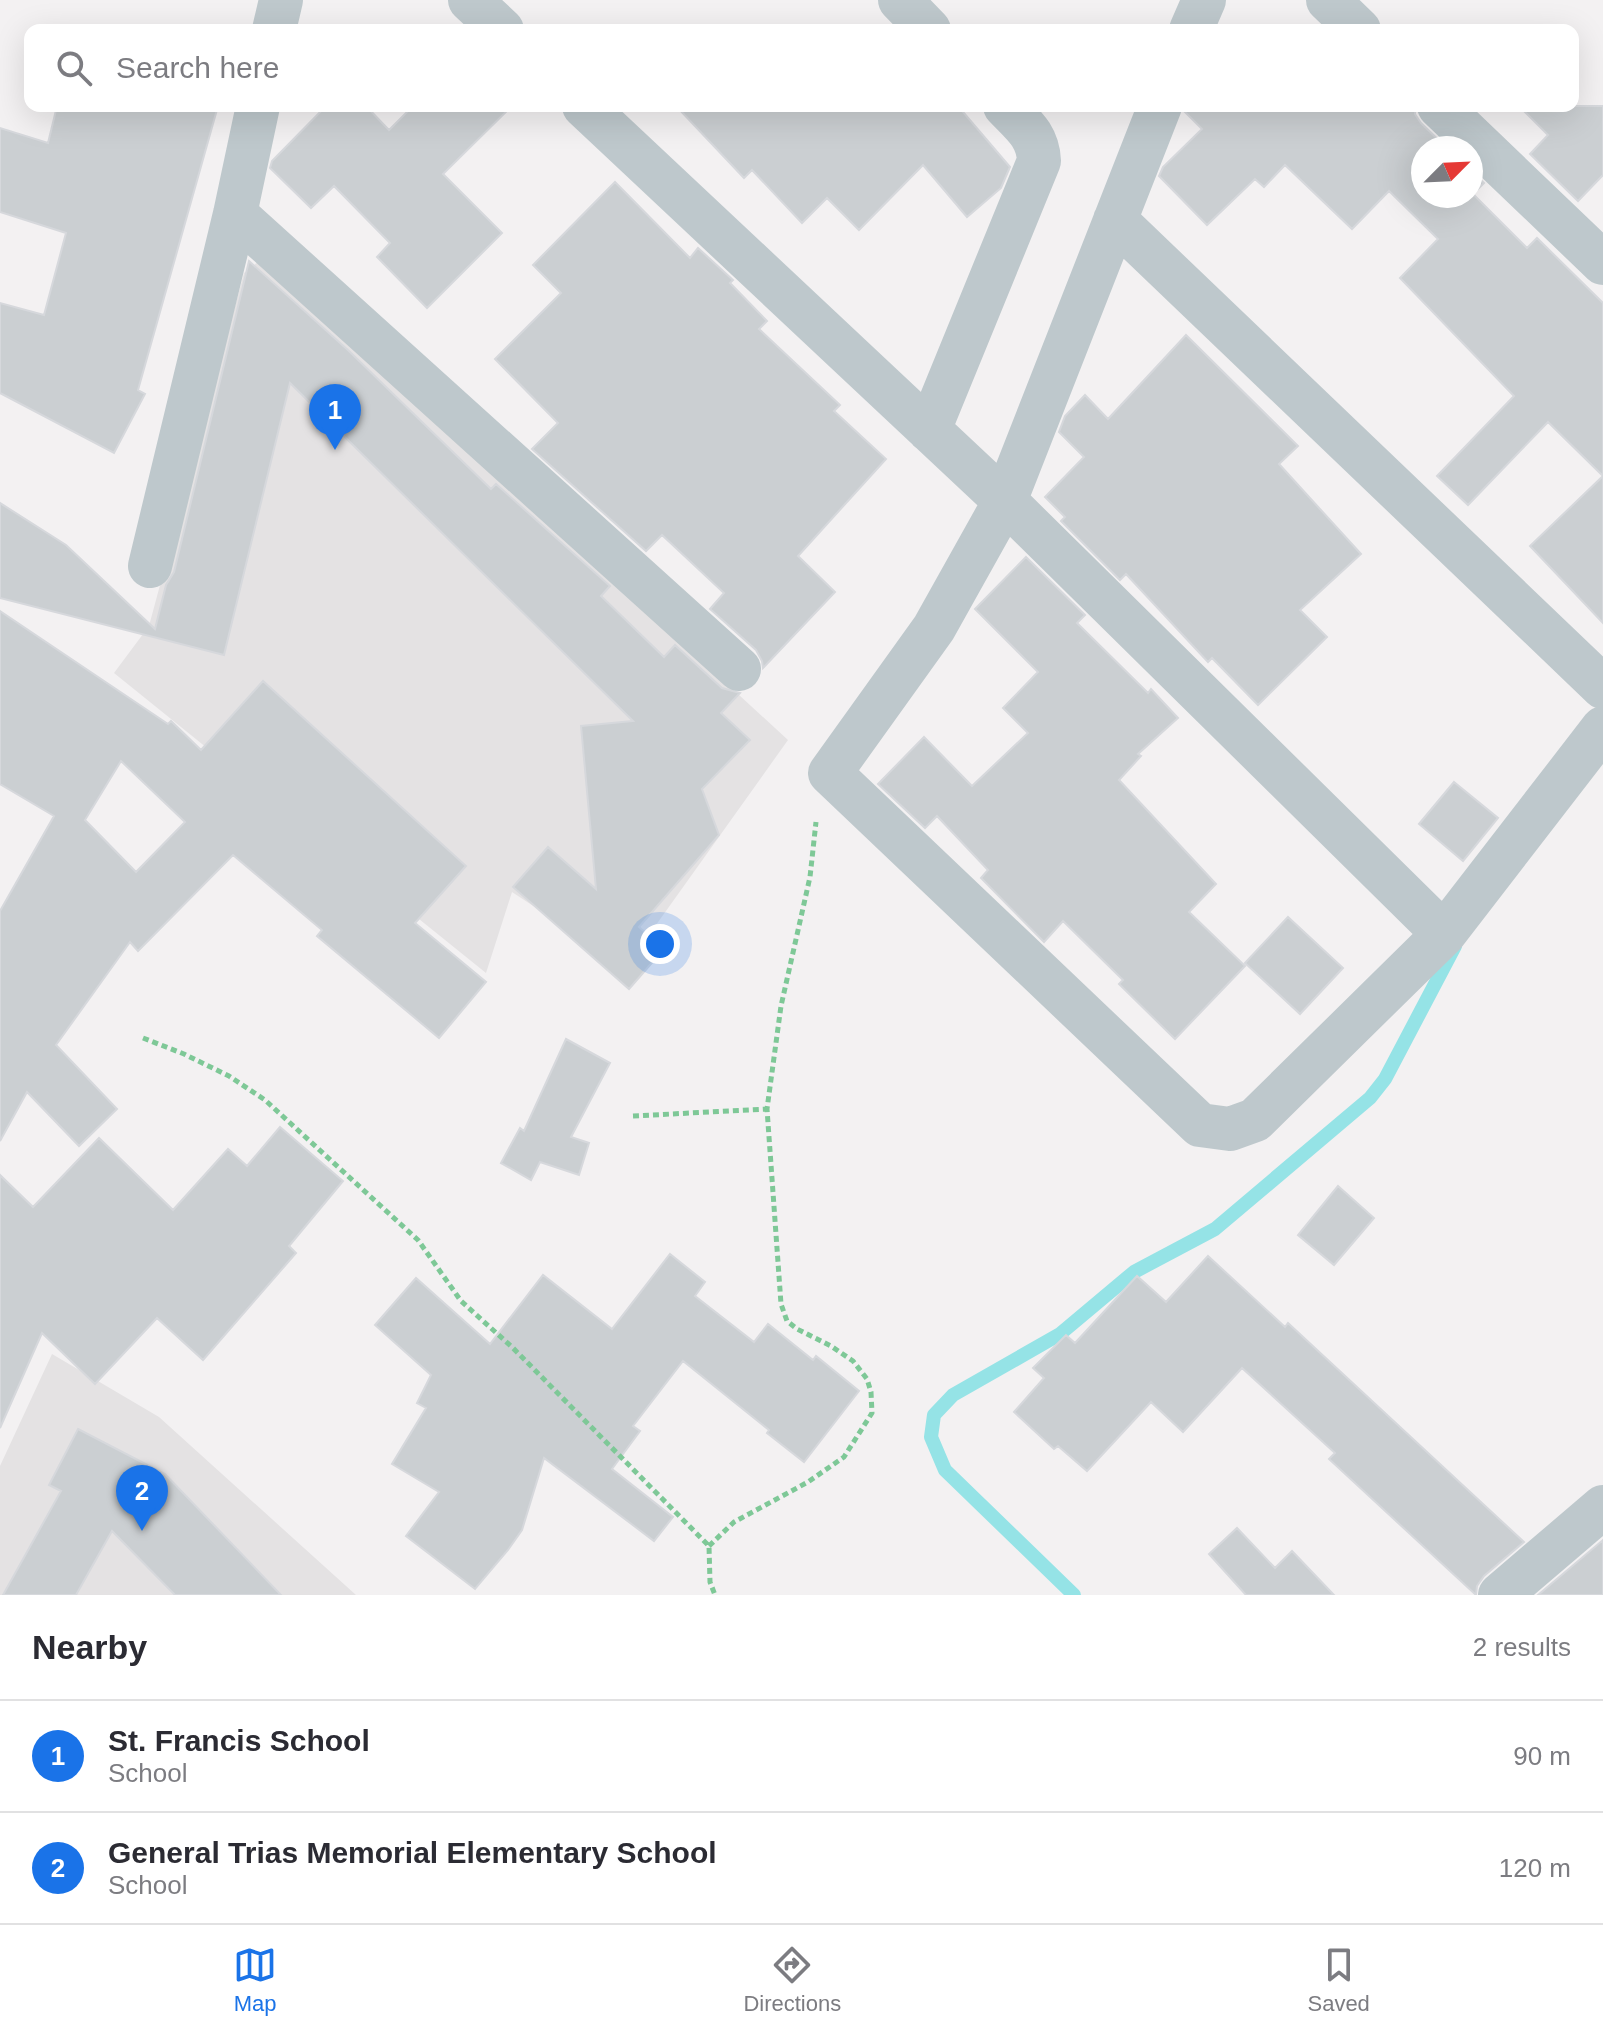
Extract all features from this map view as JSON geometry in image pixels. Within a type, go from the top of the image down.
[{"type":"street","points":[[275,24],[281,0]]},
{"type":"street","points":[[470,0],[496,24]]},
{"type":"street","points":[[900,0],[923,24]]},
{"type":"street","points":[[1194,24],[1204,0]]},
{"type":"street","points":[[1328,0],[1353,24]]},
{"type":"street","points":[[150,566],[257,112]]},
{"type":"street","points":[[590,112],[1005,501],[1444,934]]},
{"type":"street","points":[[929,430],[1039,161],[1038,145],[1011,112]]},
{"type":"street","points":[[1158,112],[1005,501],[934,628],[830,773],[1200,1125],[1230,1129],[1255,1120],[1444,934],[1603,728]]},
{"type":"street","points":[[1445,112],[1603,263]]},
{"type":"street","points":[[235,214],[739,669]]},
{"type":"street","points":[[1115,220],[1603,687]]},
{"type":"street","points":[[1500,1595],[1603,1507]]},
{"type":"path","points":[[709,1546],[734,1522],[808,1482],[844,1457],[872,1413],[867,1379],[853,1361],[787,1321],[781,1304],[767,1109],[781,1006],[810,877],[814,828],[830,773]]},
{"type":"path","points":[[143,1038],[229,1076],[265,1100],[418,1240],[461,1301],[513,1348],[709,1546],[710,1582],[715,1595]]},
{"type":"path","points":[[633,1116],[767,1109]]},
{"type":"shaded area","points":[[264,257],[788,740],[626,967],[512,892],[486,973],[114,673],[149,626],[244,273]]},
{"type":"shaded area","points":[[52,1354],[159,1417],[356,1595],[0,1595],[0,1466]]},
{"type":"building","points":[[1579,106],[1603,106],[1603,175],[1578,201],[1530,154],[1548,135],[1525,112],[1579,112]]},
{"type":"building","points":[[56,112],[216,112],[138,390],[145,394],[114,453],[0,393],[0,303],[44,315],[66,233],[0,212],[0,128],[48,143]]},
{"type":"building","points":[[320,112],[372,112],[389,130],[407,112],[506,112],[443,174],[502,233],[427,308],[377,257],[390,243],[334,186],[311,208],[270,168],[272,161]]},
{"type":"building","points":[[682,112],[963,112],[1010,167],[1001,188],[967,217],[923,165],[859,230],[827,198],[802,223],[752,170],[744,178]]},
{"type":"building","points":[[1185,112],[1415,112],[1435,136],[1411,136],[1411,208],[1483,208],[1483,204],[1527,248],[1537,238],[1603,303],[1603,476],[1548,422],[1468,505],[1437,476],[1514,396],[1400,278],[1438,239],[1389,191],[1352,229],[1285,165],[1264,187],[1255,179],[1207,225],[1159,176],[1163,167],[1202,129]]},
{"type":"building","points":[[615,182],[690,258],[698,248],[733,280],[730,283],[767,321],[759,329],[840,405],[834,411],[886,459],[798,556],[835,592],[763,668],[756,650],[710,609],[724,593],[662,535],[646,551],[532,449],[558,423],[495,359],[561,293],[533,265]]},
{"type":"building","points":[[249,261],[349,351],[491,489],[496,484],[610,586],[601,596],[664,657],[675,645],[722,688],[740,693],[721,713],[750,740],[702,789],[719,835],[639,927],[664,949],[629,989],[513,887],[548,847],[596,889],[581,726],[633,721],[290,383],[224,655],[0,598],[0,503],[66,545],[155,629],[166,585],[174,572]]},
{"type":"building","points":[[1186,335],[1298,446],[1279,464],[1361,554],[1300,610],[1327,637],[1258,705],[1212,658],[1208,662],[1126,574],[1120,580],[1061,521],[1065,517],[1045,497],[1084,457],[1059,432],[1065,416],[1085,395],[1108,419]]},
{"type":"building","points":[[1603,476],[1603,623],[1530,546]]},
{"type":"building","points":[[1026,557],[1085,615],[1077,623],[1148,693],[1151,689],[1178,718],[1138,754],[1141,756],[1119,780],[1216,884],[1189,912],[1245,966],[1175,1039],[1119,984],[1123,980],[1063,921],[1044,942],[981,878],[988,870],[937,816],[925,828],[878,784],[924,737],[972,786],[1028,733],[1003,708],[1038,672],[975,609]]},
{"type":"building","points":[[0,611],[168,724],[171,721],[201,750],[263,681],[466,866],[415,923],[486,982],[439,1038],[317,936],[322,930],[233,855],[138,951],[130,942],[56,1045],[117,1109],[79,1146],[27,1092],[0,1141],[0,911],[54,816],[0,784]],"holes":[[[121,761],[185,822],[136,872],[85,820]]]},
{"type":"building","points":[[1454,782],[1498,818],[1463,861],[1419,824]]},
{"type":"building","points":[[1288,917],[1343,968],[1300,1014],[1245,963]]},
{"type":"building","points":[[566,1039],[610,1063],[571,1137],[589,1143],[579,1175],[540,1162],[531,1180],[501,1163],[520,1128],[524,1131]]},
{"type":"building","points":[[280,1127],[343,1181],[289,1246],[296,1253],[203,1360],[157,1318],[95,1384],[42,1333],[0,1428],[0,1175],[33,1207],[99,1138],[173,1210],[228,1149],[247,1166]]},
{"type":"building","points":[[1338,1186],[1374,1218],[1334,1265],[1298,1235]]},
{"type":"building","points":[[670,1254],[705,1282],[695,1296],[754,1342],[768,1324],[813,1360],[816,1356],[859,1391],[804,1462],[683,1361],[633,1426],[640,1431],[612,1469],[673,1517],[654,1541],[544,1458],[522,1530],[475,1589],[406,1536],[439,1492],[392,1464],[426,1408],[417,1403],[431,1375],[375,1325],[416,1278],[490,1344],[543,1275],[612,1329]]},
{"type":"building","points":[[1208,1256],[1285,1327],[1288,1323],[1524,1542],[1484,1576],[1477,1586],[1476,1595],[1329,1459],[1335,1453],[1242,1368],[1183,1432],[1151,1402],[1087,1471],[1058,1446],[1054,1449],[1014,1412],[1044,1378],[1033,1368],[1066,1335],[1075,1343],[1137,1276],[1166,1302]]},
{"type":"building","points":[[78,1429],[165,1474],[281,1595],[175,1595],[112,1531],[76,1595],[3,1595],[61,1491],[49,1485]]},
{"type":"building","points":[[1237,1528],[1275,1568],[1292,1551],[1334,1595],[1246,1595],[1209,1554]]},
{"type":"building","points":[[1603,1540],[1603,1595],[1538,1595]]},
{"type":"waterway","points":[[1074,1595],[945,1470],[931,1437],[934,1415],[953,1395],[1060,1334],[1134,1272],[1215,1229],[1370,1098],[1385,1079],[1455,946]]},
{"type":"place","name":"St. Francis School","points":[[335,450]]},
{"type":"place","name":"General Trias Memorial Elementary School","points":[[142,1531]]}]
